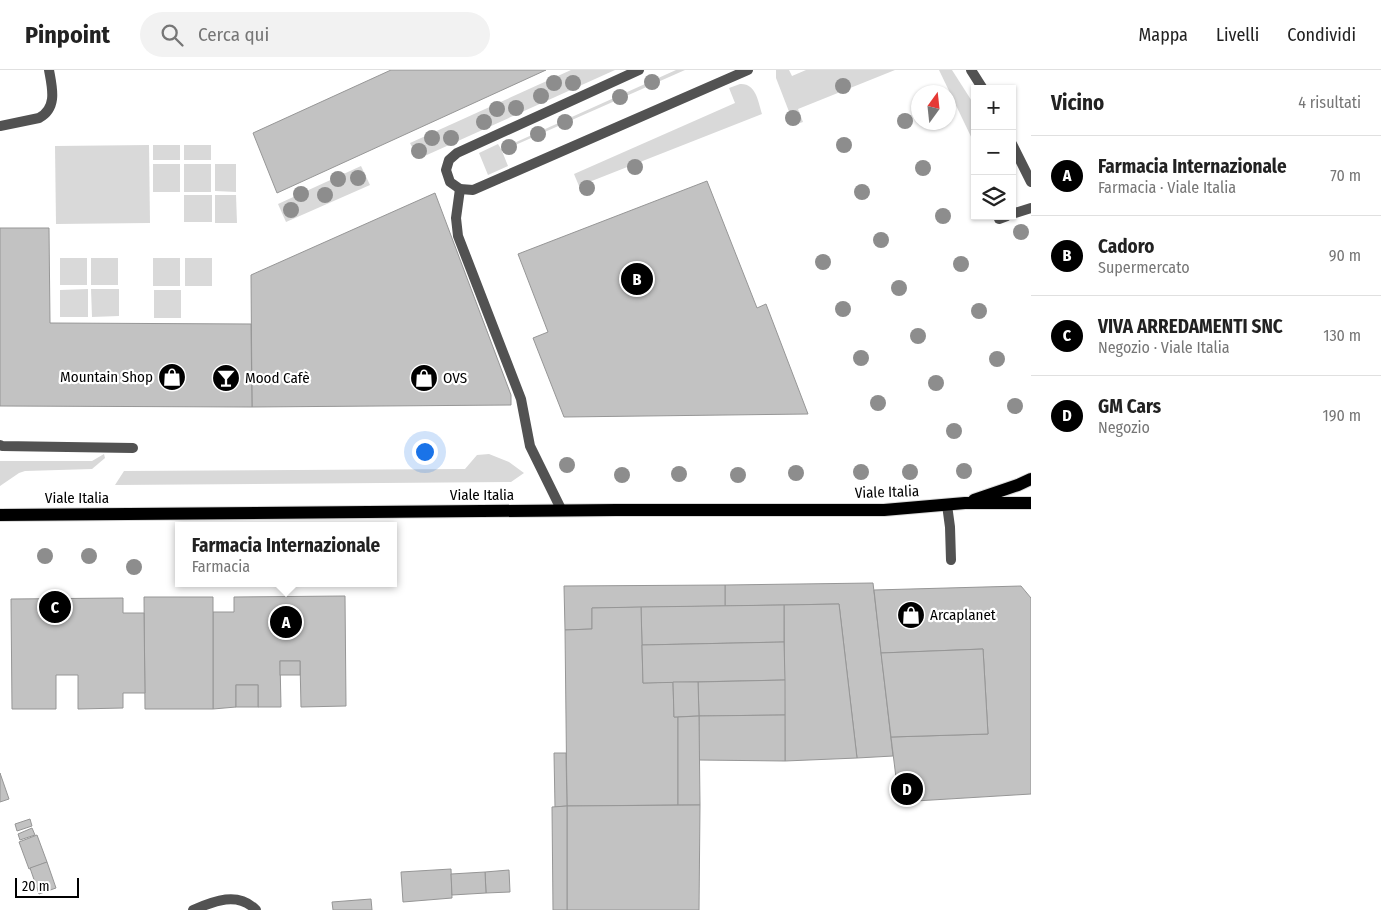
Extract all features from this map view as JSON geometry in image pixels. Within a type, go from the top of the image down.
[{"type":"main road","name":"Viale Italia","points":[[965,503],[1031,479]]},
{"type":"main road","name":"Viale Italia","points":[[0,515],[884,510],[965,503],[1031,503]]},
{"type":"street","points":[[0,126],[44,116],[51,106],[53,92],[49,70]]},
{"type":"street","points":[[639,70],[457,153],[450,160],[446,170],[450,182],[460,189],[473,190],[748,70]]},
{"type":"street","points":[[971,70],[980,85]]},
{"type":"street","points":[[1016,152],[1031,182]]},
{"type":"street","points":[[460,189],[456,218],[458,236],[521,399],[530,446],[562,511]]},
{"type":"street","points":[[1016,213],[1031,208]]},
{"type":"street","points":[[0,445],[133,448]]},
{"type":"street","points":[[947,505],[952,560]]},
{"type":"street","points":[[193,910],[226,899],[241,899],[256,910]]},
{"type":"shaded area","points":[[571,70],[615,70],[418,159],[410,143]]},
{"type":"shaded area","points":[[676,70],[685,70],[502,151],[508,166],[488,175],[479,153],[498,144],[501,149]]},
{"type":"shaded area","points":[[776,70],[789,70],[792,76],[806,70],[895,70],[798,109],[803,122],[797,124],[793,122],[776,78]]},
{"type":"shaded area","points":[[939,70],[952,70],[971,100],[971,137],[956,105],[956,85],[946,85]]},
{"type":"shaded area","points":[[740,84],[750,86],[756,94],[762,114],[579,186],[574,174],[735,103],[729,88]]},
{"type":"shaded area","points":[[149,145],[150,223],[56,224],[55,146]]},
{"type":"shaded area","points":[[153,145],[180,145],[180,160],[153,160]]},
{"type":"shaded area","points":[[184,145],[211,145],[211,160],[184,160]]},
{"type":"shaded area","points":[[153,164],[180,164],[180,192],[153,192]]},
{"type":"shaded area","points":[[184,164],[211,164],[211,192],[184,192]]},
{"type":"shaded area","points":[[215,164],[236,164],[236,192],[215,191]]},
{"type":"shaded area","points":[[361,166],[370,185],[286,222],[278,204]]},
{"type":"shaded area","points":[[184,195],[212,195],[212,222],[184,222]]},
{"type":"shaded area","points":[[215,195],[236,195],[237,223],[215,223]]},
{"type":"shaded area","points":[[60,258],[87,258],[87,285],[60,285]]},
{"type":"shaded area","points":[[91,258],[118,258],[118,285],[91,285]]},
{"type":"shaded area","points":[[153,258],[180,258],[180,286],[153,286]]},
{"type":"shaded area","points":[[185,258],[212,258],[212,286],[185,286]]},
{"type":"shaded area","points":[[88,289],[88,317],[60,317],[60,290]]},
{"type":"shaded area","points":[[91,289],[119,289],[119,316],[92,317]]},
{"type":"shaded area","points":[[154,290],[181,290],[181,318],[154,318]]},
{"type":"shaded area","points":[[104,454],[105,458],[92,469],[25,471],[0,486],[0,461],[92,461]]},
{"type":"shaded area","points":[[489,454],[509,462],[524,473],[511,482],[115,485],[124,471],[465,469],[477,455]]},
{"type":"building","points":[[391,70],[546,70],[277,193],[253,133]]},
{"type":"building","points":[[707,181],[757,308],[766,304],[808,414],[564,417],[533,338],[548,332],[518,254]]},
{"type":"building","points":[[435,193],[511,395],[511,405],[252,407],[251,275]]},
{"type":"building","points":[[0,228],[49,228],[50,323],[251,324],[252,407],[0,406]]},
{"type":"building","points":[[873,583],[893,756],[857,758],[839,604],[725,606],[725,585]]},
{"type":"building","points":[[725,585],[725,606],[592,608],[592,629],[565,630],[564,586]]},
{"type":"building","points":[[1021,586],[1031,598],[1031,794],[899,802],[891,737],[988,734],[983,649],[881,653],[874,590]]},
{"type":"building","points":[[345,596],[346,706],[301,707],[300,661],[280,661],[281,707],[258,707],[258,685],[236,685],[236,707],[213,709],[213,612],[234,612],[234,597]]},
{"type":"building","points":[[144,597],[213,597],[213,709],[145,709]]},
{"type":"building","points":[[123,598],[123,613],[144,613],[145,693],[123,693],[123,708],[78,709],[78,675],[56,675],[56,709],[12,709],[11,599]]},
{"type":"building","points":[[839,604],[857,758],[785,761],[784,605]]},
{"type":"building","points":[[784,605],[784,642],[642,645],[641,607]]},
{"type":"building","points":[[641,607],[643,683],[673,682],[674,717],[678,717],[678,805],[567,806],[565,630],[592,629],[592,608]]},
{"type":"building","points":[[784,642],[785,680],[643,683],[642,645]]},
{"type":"building","points":[[983,649],[988,734],[891,737],[881,653]]},
{"type":"building","points":[[280,661],[300,661],[300,675],[280,675]]},
{"type":"building","points":[[785,680],[785,715],[699,716],[698,682]]},
{"type":"building","points":[[673,682],[698,682],[699,716],[674,717]]},
{"type":"building","points":[[236,685],[258,685],[258,707],[236,707]]},
{"type":"building","points":[[785,715],[785,761],[699,760],[699,716]]},
{"type":"building","points":[[699,716],[700,805],[678,805],[678,717]]},
{"type":"building","points":[[554,753],[566,753],[567,806],[555,807]]},
{"type":"building","points":[[0,773],[9,799],[0,802]]},
{"type":"building","points":[[700,805],[699,910],[567,910],[567,806]]},
{"type":"building","points":[[567,806],[567,910],[553,910],[552,807]]},
{"type":"building","points":[[30,819],[32,826],[17,831],[15,824]]},
{"type":"building","points":[[32,828],[35,835],[20,840],[18,834]]},
{"type":"building","points":[[37,835],[47,862],[29,869],[19,842]]},
{"type":"building","points":[[47,862],[56,888],[39,894],[30,868]]},
{"type":"building","points":[[451,869],[452,898],[403,902],[401,872]]},
{"type":"building","points":[[509,870],[510,892],[486,893],[485,872]]},
{"type":"building","points":[[485,872],[486,893],[452,895],[451,874]]},
{"type":"building","points":[[371,899],[372,910],[333,910],[332,902]]},
{"type":"place","name":"Cadoro","points":[[637,279]]},
{"type":"place","name":"Mountain Shop","points":[[172,377]]},
{"type":"place","name":"Mood Cafè","points":[[226,378]]},
{"type":"place","name":"OVS","points":[[424,378]]},
{"type":"place","name":"VIVA ARREDAMENTI SNC","points":[[55,607]]},
{"type":"place","name":"Arcaplanet","points":[[911,615]]},
{"type":"place","name":"Farmacia Internazionale","points":[[286,622]]},
{"type":"place","name":"GM Cars","points":[[907,789]]}]
